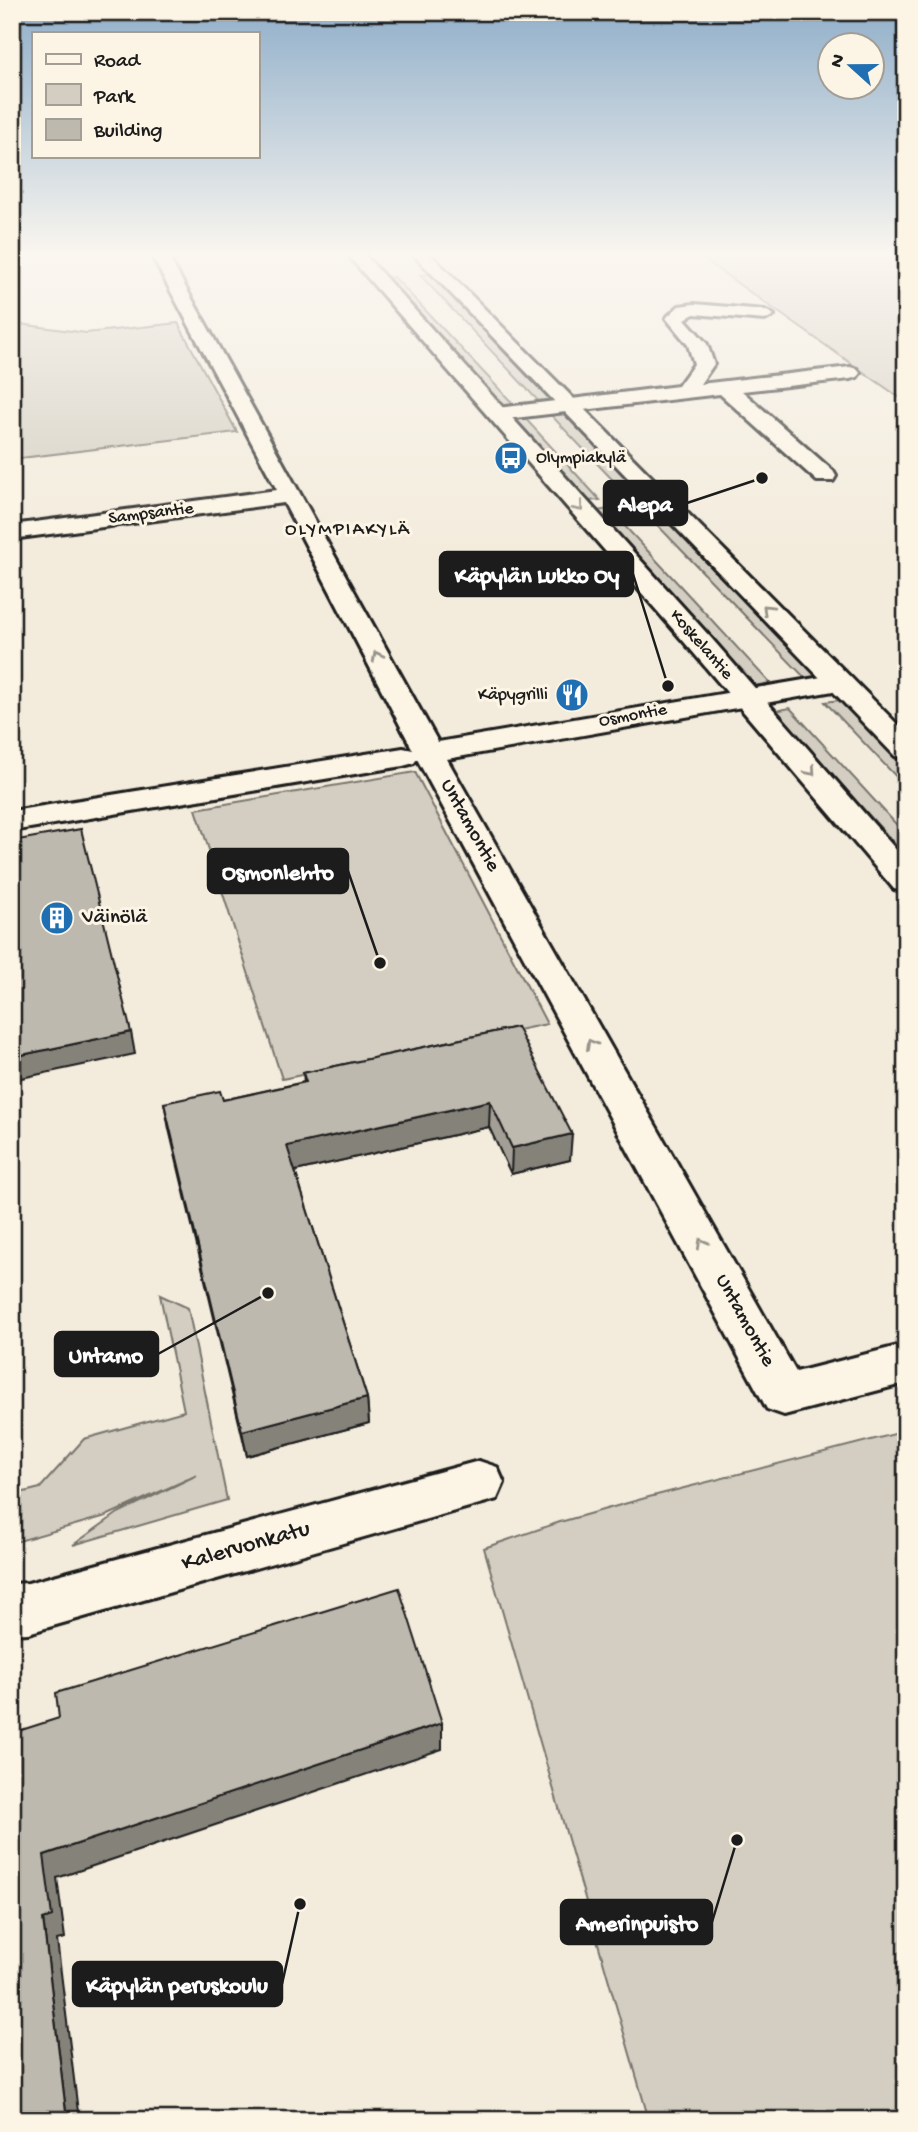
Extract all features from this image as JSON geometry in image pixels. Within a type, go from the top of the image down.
[{"type":"street","name":"Untamontie","points":[[213,353],[290,495],[416,755],[785,1395],[906,1363]]},
{"type":"street","name":"Koskelantie","points":[[443,353],[906,881]]},
{"type":"street","points":[[519,353],[906,750]]},
{"type":"street","points":[[691,391],[688,386],[704,364],[700,353]]},
{"type":"street","points":[[497,414],[850,373]]},
{"type":"street","points":[[726,387],[825,476]]},
{"type":"street","name":"Sampsantie","points":[[12,532],[290,495]]},
{"type":"street","name":"Osmontie","points":[[12,821],[839,682]]},
{"type":"street","name":"Kalervonkatu","points":[[12,1609],[28,1608],[479,1483]]},
{"type":"green space","points":[[12,353],[195,353],[237,432],[12,459]]},
{"type":"green space","points":[[455,353],[466,353],[518,409],[506,410]]},
{"type":"green space","points":[[494,353],[506,353],[556,405],[543,406]]},
{"type":"green space","points":[[837,353],[906,353],[906,402]]},
{"type":"green space","points":[[562,411],[643,493],[627,495],[549,413]]},
{"type":"green space","points":[[523,416],[600,500],[588,501],[512,417]]},
{"type":"green space","points":[[651,505],[819,677],[807,680],[639,506]]},
{"type":"green space","points":[[609,509],[770,683],[754,686],[597,511]]},
{"type":"green space","points":[[840,700],[906,769],[906,787],[825,702]]},
{"type":"green space","points":[[790,708],[906,835],[906,856],[775,711]]},
{"type":"green space","points":[[415,772],[547,1024],[282,1079],[196,809]]},
{"type":"green space","points":[[160,1295],[188,1308],[227,1500],[73,1545],[118,1513],[197,1475],[106,1516],[12,1543],[12,1495],[40,1488],[84,1439],[184,1411]]},
{"type":"green space","points":[[906,1431],[906,2120],[649,2120],[484,1548],[560,1522],[649,1497]]},
{"type":"building","name":"Väinölä","points":[[81,829],[131,1032],[12,1057],[12,841]]},
{"type":"building","points":[[517,1027],[572,1134],[512,1148],[490,1101],[287,1146],[367,1398],[242,1431],[164,1103],[220,1091],[223,1100],[306,1082],[303,1073]]},
{"type":"building","points":[[399,1588],[442,1723],[44,1855],[52,1916],[43,1919],[67,2120],[12,2120],[12,1733],[59,1718],[56,1693]]},
{"type":"place","name":"Olympiakylä","points":[[511,458]]},
{"type":"place","name":"Alepa","points":[[762,478]]},
{"type":"place","name":"Käpylän Lukko Oy","points":[[668,686]]},
{"type":"place","name":"Käpygrilli","points":[[572,695]]},
{"type":"place","name":"Väinölä","points":[[57,918]]},
{"type":"place","name":"Osmonlehto","points":[[380,963]]},
{"type":"place","name":"Untamo","points":[[268,1293]]},
{"type":"place","name":"Amerinpuisto","points":[[737,1840]]},
{"type":"place","name":"Käpylän peruskoulu","points":[[300,1904]]},
{"type":"district","name":"OLYMPIAKYLÄ","points":[[348,530]]}]
